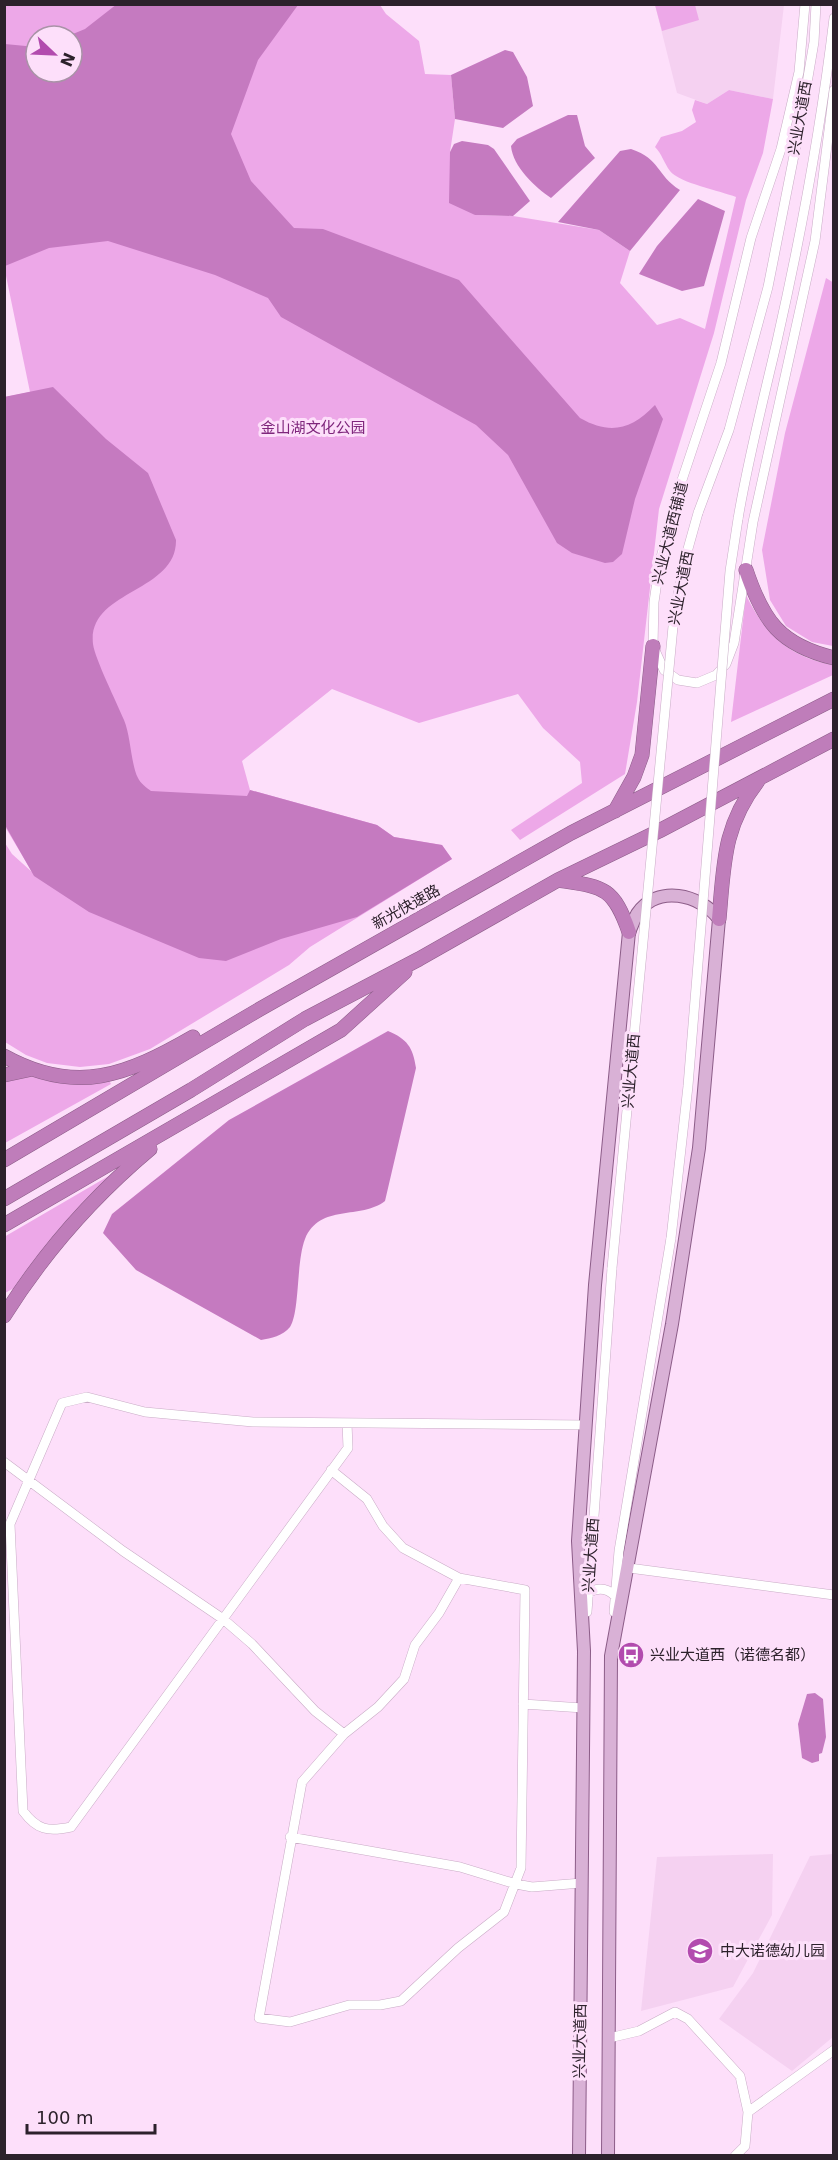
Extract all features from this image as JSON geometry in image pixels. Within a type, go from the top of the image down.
[{"type":"highway","points":[[746,570],[759,608],[771,624],[797,645],[834,658]]},
{"type":"highway","points":[[615,811],[634,777],[642,755],[652,646]]},
{"type":"highway","name":"新光快速路","points":[[4,1160],[358,953],[615,811],[834,699]]},
{"type":"highway","points":[[4,1199],[191,1090],[306,1019],[419,959],[558,880],[834,739]]},
{"type":"highway","points":[[718,919],[727,839],[743,801],[761,777]]},
{"type":"highway","points":[[558,880],[604,890],[614,897],[629,932]]},
{"type":"highway","points":[[4,1056],[32,1069],[78,1079],[118,1074],[158,1057],[301,975],[358,953]]},
{"type":"highway","points":[[4,1226],[342,1030],[419,959]]},
{"type":"highway","points":[[4,1075],[32,1069]]},
{"type":"highway","points":[[4,1316],[11,1296],[104,1192],[176,1127]]},
{"type":"main road","points":[[584,1651],[578,1541],[595,1285],[629,932],[638,913],[650,903],[681,895],[696,899],[711,909],[718,919],[699,1148],[672,1324],[629,1568],[611,1656]]},
{"type":"main road","name":"兴业大道西","points":[[579,2156],[584,1651]]},
{"type":"main road","name":"兴业大道西","points":[[608,2156],[611,1656]]},
{"type":"street","name":"兴业大道西铺道","points":[[652,646],[654,602],[660,561],[681,483],[721,363],[751,238],[781,148],[799,72],[805,4]]},
{"type":"street","name":"兴业大道西","points":[[584,1651],[612,1268],[674,616],[684,563],[698,513],[729,430],[768,287],[814,42],[816,4]]},
{"type":"street","name":"兴业大道西","points":[[611,1656],[619,1551],[671,1238],[688,1086],[730,571],[751,444],[804,212],[821,116],[834,18]]},
{"type":"street","points":[[652,646],[664,670],[678,680],[697,683],[716,675],[726,664],[734,643],[753,522],[815,241],[834,90]]},
{"type":"street","points":[[347,1423],[348,1448],[71,1827],[52,1831],[34,1826],[23,1811],[10,1524],[62,1403],[87,1397],[145,1412],[254,1422],[586,1425]]},
{"type":"street","points":[[4,1462],[123,1551],[223,1619],[252,1644],[315,1711],[344,1734]]},
{"type":"street","points":[[331,1470],[367,1499],[383,1526],[403,1548],[459,1578],[525,1590],[521,1869],[504,1912],[458,1948],[401,2001],[381,2005],[349,2005],[290,2022],[259,2018],[290,1837],[302,1782],[344,1734],[378,1707],[404,1679],[415,1645],[439,1613],[459,1578]]},
{"type":"street","points":[[629,1568],[834,1595]]},
{"type":"street","points":[[588,1593],[595,1589],[609,1590],[615,1596]]},
{"type":"street","points":[[523,1704],[583,1708]]},
{"type":"street","points":[[290,1837],[460,1867],[532,1887],[582,1883]]},
{"type":"street","points":[[609,2038],[639,2031],[675,2012],[688,2019],[740,2076],[748,2112],[745,2146],[735,2156]]},
{"type":"street","points":[[748,2112],[834,2050]]},
{"type":"shaded area","points":[[117,4],[298,5],[258,60],[231,134],[251,181],[294,228],[323,229],[459,280],[580,418],[601,427],[620,427],[637,420],[655,405],[663,419],[635,499],[622,554],[613,562],[605,563],[572,553],[557,543],[508,455],[476,425],[281,317],[268,298],[215,275],[108,241],[49,248],[5,266],[5,44],[24,46],[24,84],[84,84],[85,29]]},
{"type":"shaded area","points":[[655,5],[784,5],[773,99],[729,90],[707,104],[677,93]]},
{"type":"shaded area","points":[[505,50],[513,52],[527,77],[533,106],[503,128],[455,119],[451,75]]},
{"type":"shaded area","points":[[568,115],[577,115],[585,146],[595,158],[551,198],[520,169],[511,146],[517,139]]},
{"type":"shaded area","points":[[462,141],[488,145],[494,149],[530,201],[513,216],[475,215],[449,203],[450,152],[454,144]]},
{"type":"shaded area","points":[[631,149],[653,162],[666,179],[680,190],[630,251],[599,230],[558,222],[620,151]]},
{"type":"shaded area","points":[[698,199],[725,211],[704,286],[682,291],[639,274],[657,246]]},
{"type":"shaded area","points":[[53,387],[106,439],[148,473],[176,540],[172,557],[163,571],[117,601],[104,612],[95,626],[93,644],[95,651],[124,720],[134,766],[140,782],[151,791],[247,796],[250,790],[377,825],[394,837],[442,845],[452,859],[357,917],[281,939],[226,961],[199,958],[89,912],[34,876],[5,825],[4,397]]},
{"type":"shaded area","points":[[388,1031],[400,1037],[408,1045],[416,1068],[385,1201],[375,1207],[331,1216],[312,1228],[302,1249],[293,1320],[284,1333],[261,1340],[136,1270],[103,1233],[112,1214],[229,1120]]},
{"type":"shaded area","points":[[815,1693],[823,1699],[826,1737],[822,1753],[819,1754],[819,1761],[812,1763],[802,1758],[798,1724],[807,1694]]},
{"type":"shaded area","name":"中大诺德幼儿园","points":[[773,1854],[772,1915],[733,1987],[641,2011],[657,1857]]},
{"type":"shaded area","points":[[833,1854],[833,2037],[792,2071],[719,2019],[753,1973],[810,1856]]},
{"type":"green space","name":"金山湖文化公园","points":[[4,5],[380,5],[386,14],[419,41],[425,74],[451,75],[455,119],[450,152],[475,215],[513,216],[599,230],[630,251],[620,283],[657,325],[680,318],[705,329],[736,197],[691,183],[675,175],[655,147],[661,137],[682,131],[696,122],[692,110],[695,100],[707,104],[729,90],[773,99],[763,153],[746,200],[714,333],[659,509],[637,702],[625,774],[520,840],[511,830],[582,783],[580,762],[543,728],[518,694],[419,723],[332,689],[242,761],[250,790],[377,825],[394,837],[442,845],[452,859],[310,947],[289,965],[150,1049],[109,1064],[80,1067],[47,1063],[26,1055],[5,1042],[5,843],[12,854],[32,872],[4,825],[5,397],[30,392],[5,271]]},
{"type":"green space","points":[[655,5],[695,5],[699,20],[662,31]]},
{"type":"green space","points":[[826,278],[834,283],[833,646],[812,642],[786,626],[770,600],[762,550],[785,433]]},
{"type":"green space","points":[[746,595],[761,621],[780,642],[804,656],[833,665],[833,675],[731,722]]},
{"type":"green space","points":[[33,1075],[75,1084],[109,1080],[111,1084],[5,1143],[5,1080]]},
{"type":"green space","points":[[119,1170],[16,1287],[5,1293],[4,1237]]},
{"type":"place","name":"兴业大道西（诺德名都）","points":[[631,1655]]},
{"type":"place","name":"中大诺德幼儿园","points":[[700,1951]]}]
